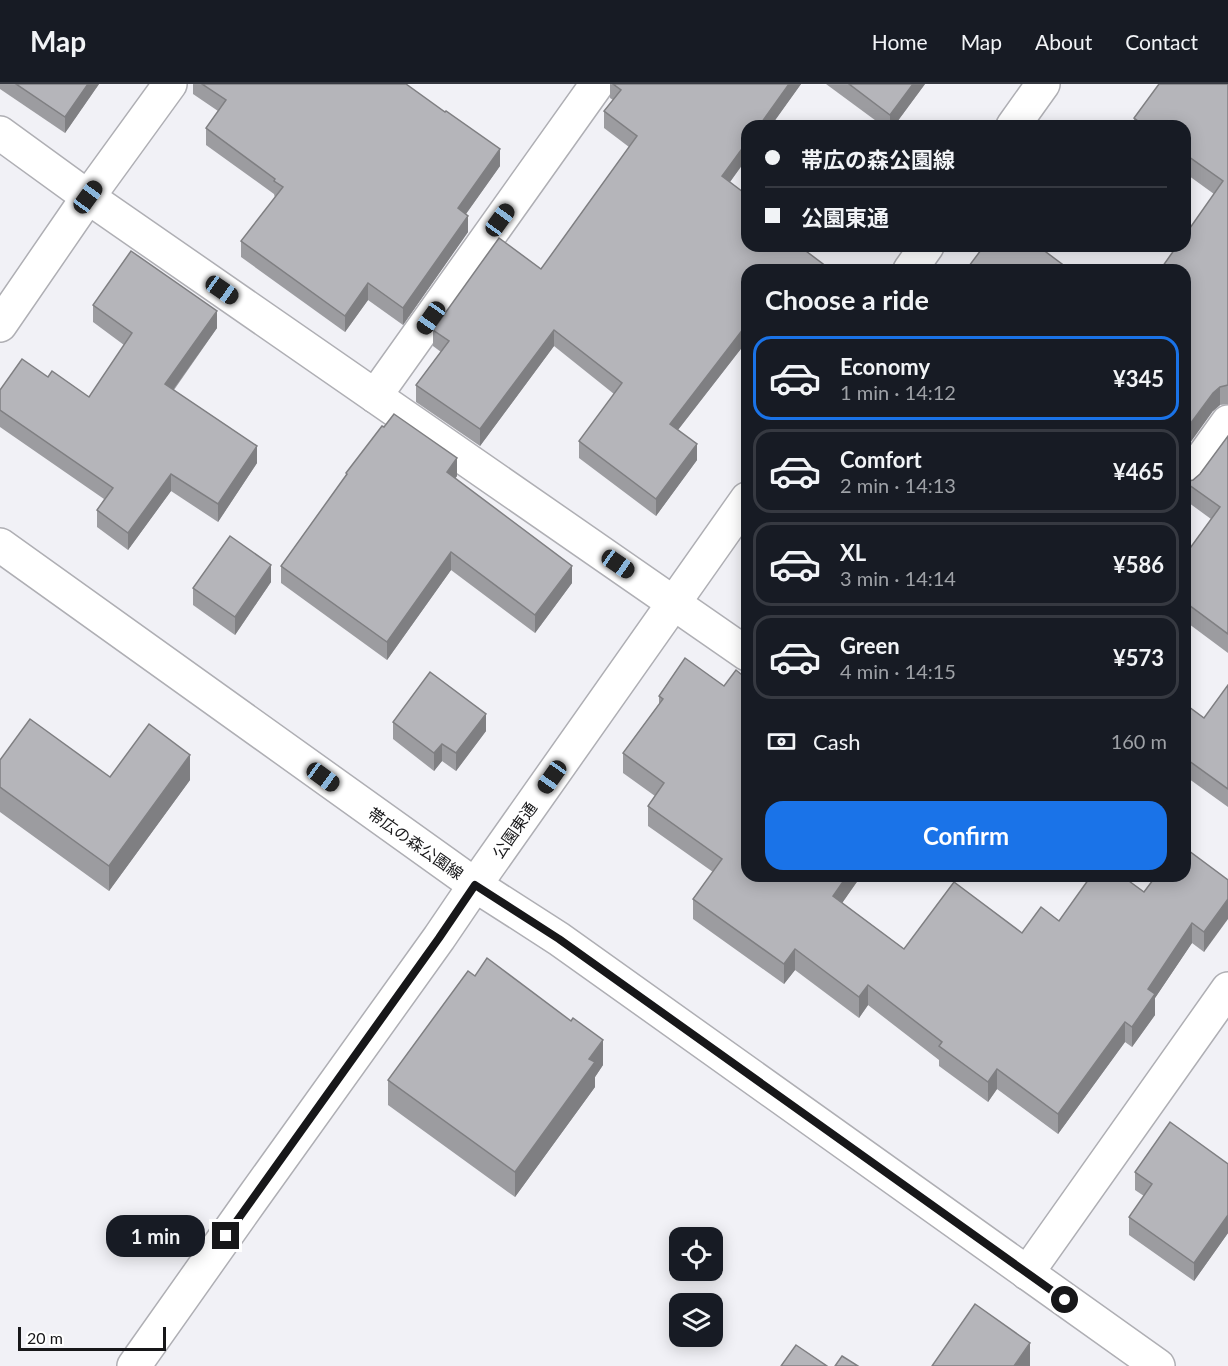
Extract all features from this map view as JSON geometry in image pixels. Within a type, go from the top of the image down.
[{"type":"street","points":[[0,325],[88,197],[170,84]]},
{"type":"street","points":[[375,396],[597,84]]},
{"type":"street","points":[[1017,120],[1043,84]]},
{"type":"street","points":[[0,133],[88,197],[741,650]]},
{"type":"street","points":[[1191,474],[1228,422]]},
{"type":"street","name":"公園東通","points":[[134,1366],[439,938],[741,507]]},
{"type":"street","name":"帯広の森公園線","points":[[0,545],[475,885],[559,939],[1158,1366]]},
{"type":"street","points":[[1027,1273],[1228,989]]},
{"type":"building","points":[[16,84],[88,84],[65,117]]},
{"type":"building","points":[[202,84],[406,84],[500,149],[458,208],[468,216],[403,308],[368,283],[345,316],[241,241],[283,187],[206,128],[226,100]]},
{"type":"building","points":[[613,84],[789,84],[763,120],[741,120],[741,150],[722,176],[741,190],[741,252],[807,252],[823,264],[741,264],[741,332],[670,424],[697,444],[656,499],[579,441],[622,383],[554,330],[480,429],[416,385],[449,341],[433,330],[499,238],[541,269],[637,136],[604,111],[621,90]]},
{"type":"building","points":[[849,84],[913,84],[890,115]]},
{"type":"building","points":[[1159,84],[1228,84],[1228,385],[1220,387],[1213,393],[1191,423],[1191,264],[1164,264],[1173,252],[1191,252],[1191,226],[1223,181],[1191,158],[1191,120],[1137,120],[1134,118]]},
{"type":"building","points":[[131,251],[217,311],[165,384],[257,446],[218,504],[171,474],[128,533],[97,510],[113,488],[0,410],[0,390],[22,359],[48,377],[52,371],[89,397],[132,333],[93,305]]},
{"type":"building","points":[[980,252],[1046,252],[1062,264],[970,264]]},
{"type":"building","points":[[394,414],[457,458],[447,472],[572,566],[535,615],[451,552],[387,642],[281,566],[346,473]]},
{"type":"building","points":[[1228,436],[1228,634],[1191,606],[1191,547],[1220,507],[1191,486],[1191,480],[1200,474]]},
{"type":"building","points":[[230,536],[271,565],[235,617],[193,588]]},
{"type":"building","points":[[685,658],[724,686],[736,670],[741,674],[741,882],[843,882],[833,896],[904,949],[954,882],[1022,933],[1041,907],[1059,921],[1087,882],[1130,882],[1144,892],[1152,882],[1191,882],[1191,852],[1228,880],[1228,899],[1204,932],[1192,923],[1148,989],[1155,994],[1132,1027],[1125,1022],[1058,1114],[997,1069],[988,1082],[939,1046],[942,1042],[868,985],[859,997],[795,949],[784,964],[693,899],[722,859],[648,806],[664,783],[623,753],[663,699],[659,696]]},
{"type":"building","points":[[430,672],[486,714],[456,753],[442,744],[434,753],[393,722]]},
{"type":"building","points":[[1228,685],[1228,789],[1191,762],[1191,708],[1204,718]]},
{"type":"building","points":[[30,719],[110,777],[149,724],[190,755],[109,866],[0,787],[0,760]]},
{"type":"building","points":[[487,958],[571,1021],[573,1018],[603,1040],[589,1059],[595,1062],[515,1172],[388,1080],[468,971],[475,976]]},
{"type":"building","points":[[1170,1122],[1228,1164],[1228,1215],[1194,1263],[1129,1217],[1152,1184],[1135,1172]]},
{"type":"building","points":[[975,1304],[1030,1343],[1014,1366],[932,1366]]},
{"type":"building","points":[[796,1345],[827,1366],[781,1366]]},
{"type":"building","points":[[842,1356],[858,1366],[835,1366]]},
{"type":"route","points":[[226,1236],[475,885],[559,939],[1065,1300]]}]
